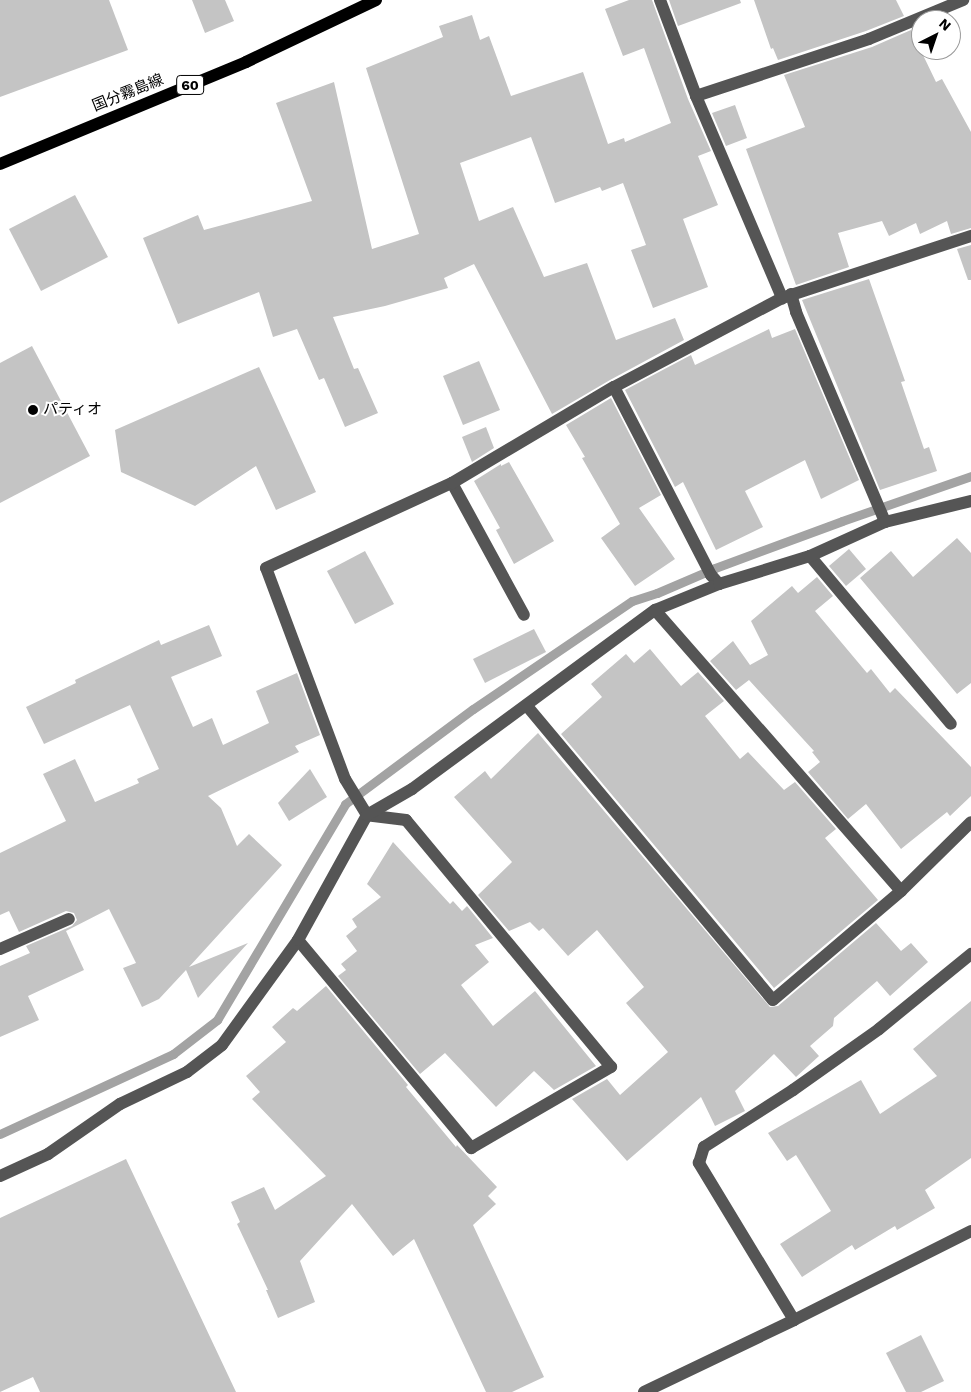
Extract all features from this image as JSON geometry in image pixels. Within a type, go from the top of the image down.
[{"type":"main road","name":"国分霧島線","points":[[0,164],[246,62],[376,0]]},
{"type":"street","points":[[660,0],[696,96],[786,296],[796,312],[883,518]]},
{"type":"street","points":[[696,96],[869,39],[963,0]]},
{"type":"street","points":[[298,940],[471,1148],[612,1067],[406,820],[367,815],[348,783],[266,568],[452,483],[614,387],[786,296],[971,236]]},
{"type":"street","points":[[614,387],[700,555],[715,580]]},
{"type":"street","points":[[452,483],[524,615]]},
{"type":"street","points":[[0,1176],[48,1154],[120,1104],[187,1072],[222,1045],[298,940],[367,815],[412,789],[655,610],[715,580],[810,556],[883,518],[971,501]]},
{"type":"street","points":[[810,556],[951,724]]},
{"type":"street","points":[[655,610],[901,891]]},
{"type":"street","points":[[527,706],[773,1000],[901,891],[971,822]]},
{"type":"street","points":[[0,949],[69,919]]},
{"type":"street","points":[[794,1320],[699,1163],[704,1147],[793,1090],[871,1034],[971,954]]},
{"type":"street","points":[[644,1392],[794,1320],[971,1231]]},
{"type":"building","points":[[0,0],[109,0],[128,50],[0,97]]},
{"type":"building","points":[[192,0],[225,0],[234,21],[205,33]]},
{"type":"building","points":[[629,0],[652,0],[688,99],[711,151],[698,156],[718,205],[683,219],[708,287],[653,308],[631,250],[646,245],[623,183],[602,191],[600,187],[555,203],[531,137],[460,163],[479,221],[513,207],[544,277],[587,263],[616,340],[675,318],[684,340],[552,414],[474,264],[444,278],[448,288],[385,306],[333,317],[354,369],[358,368],[378,413],[345,427],[324,378],[319,380],[297,329],[273,337],[259,292],[178,324],[143,238],[198,215],[204,230],[312,201],[276,103],[334,82],[372,249],[419,234],[366,68],[443,37],[439,26],[472,15],[480,40],[489,36],[511,96],[583,72],[608,144],[624,138],[625,142],[671,123],[644,48],[623,56],[605,9]]},
{"type":"building","points":[[669,0],[740,0],[741,3],[678,26]]},
{"type":"building","points":[[754,0],[896,0],[904,16],[866,31],[778,60],[773,48],[771,49]]},
{"type":"building","points":[[911,30],[911,60],[925,60],[936,82],[942,79],[971,132],[971,228],[951,234],[947,221],[920,234],[916,223],[889,236],[882,221],[838,233],[849,267],[796,285],[746,149],[805,127],[784,75],[872,47]]},
{"type":"building","points":[[735,105],[747,138],[726,146],[712,113]]},
{"type":"building","points":[[75,195],[108,257],[41,291],[9,229]]},
{"type":"building","points":[[971,245],[971,280],[968,280],[957,249]]},
{"type":"building","points":[[869,279],[905,381],[901,382],[924,449],[929,447],[937,471],[880,490],[802,300]]},
{"type":"building","points":[[769,329],[772,338],[795,329],[859,480],[821,499],[805,460],[745,491],[763,527],[716,550],[683,482],[675,487],[625,390],[691,355],[695,365]]},
{"type":"building","name":"パティオ","points":[[32,346],[90,456],[0,503],[0,363]]},
{"type":"building","points":[[479,361],[500,410],[463,425],[443,376]]},
{"type":"building","points":[[259,367],[316,492],[276,510],[256,466],[195,506],[121,472],[115,430]]},
{"type":"building","points":[[611,398],[661,495],[639,508],[675,559],[635,586],[601,538],[620,524],[582,458],[585,457],[566,425]]},
{"type":"building","points":[[486,427],[494,448],[472,462],[462,437]]},
{"type":"building","points":[[509,462],[554,541],[514,564],[496,530],[500,528],[474,481],[501,464],[501,466]]},
{"type":"building","points":[[957,538],[971,553],[971,683],[957,694],[860,578],[891,551],[913,577]]},
{"type":"building","points":[[849,549],[866,569],[846,586],[829,566]]},
{"type":"building","points":[[365,551],[394,604],[355,624],[327,571]]},
{"type":"building","points":[[817,577],[833,596],[815,611],[867,673],[871,669],[890,693],[895,688],[971,767],[971,796],[950,816],[947,812],[901,849],[866,804],[848,819],[808,772],[820,762],[812,752],[814,751],[749,680],[736,690],[710,661],[733,641],[750,665],[768,655],[751,621],[792,586],[798,593]]},
{"type":"building","points":[[209,625],[222,656],[171,677],[193,727],[212,718],[223,745],[269,723],[256,691],[297,673],[320,735],[295,746],[299,752],[208,796],[221,808],[237,846],[249,834],[282,865],[189,967],[248,943],[198,998],[186,970],[159,999],[142,1007],[123,968],[136,963],[109,909],[66,931],[84,970],[28,996],[39,1020],[0,1037],[0,966],[30,953],[26,946],[72,926],[77,920],[74,913],[66,911],[19,932],[9,911],[0,915],[0,853],[66,821],[43,774],[75,759],[95,802],[139,783],[137,779],[159,769],[130,705],[44,744],[26,707],[76,683],[75,680],[159,640],[161,645]]},
{"type":"building","points":[[534,629],[546,652],[485,683],[473,659]]},
{"type":"building","points":[[650,649],[681,686],[698,672],[724,701],[705,716],[740,759],[748,752],[784,790],[795,782],[836,829],[825,838],[878,900],[774,988],[561,734],[602,697],[591,684],[626,654],[634,663]]},
{"type":"building","points":[[538,733],[770,1007],[778,1006],[876,923],[901,951],[911,943],[928,962],[890,996],[877,981],[834,1018],[833,1026],[810,1046],[819,1056],[796,1077],[774,1054],[735,1091],[745,1111],[715,1126],[701,1097],[627,1161],[572,1099],[607,1079],[620,1095],[668,1052],[626,1003],[644,987],[597,930],[568,956],[543,928],[539,931],[530,922],[509,931],[478,895],[512,862],[454,797],[485,771],[491,779]]},
{"type":"building","points":[[310,769],[327,797],[289,821],[278,803]]},
{"type":"building","points":[[393,842],[450,904],[453,901],[462,911],[467,906],[493,938],[475,945],[489,962],[461,985],[493,1026],[535,991],[596,1066],[554,1090],[534,1071],[496,1107],[445,1053],[420,1074],[338,976],[346,970],[341,964],[357,951],[346,936],[357,927],[352,919],[381,897],[367,884]]},
{"type":"building","points":[[326,986],[408,1085],[406,1087],[456,1147],[457,1145],[497,1187],[488,1196],[496,1204],[473,1225],[544,1377],[512,1392],[486,1392],[414,1239],[393,1256],[352,1204],[300,1261],[315,1302],[278,1318],[266,1290],[268,1290],[237,1224],[240,1222],[231,1202],[264,1187],[275,1210],[326,1176],[252,1099],[260,1092],[246,1076],[286,1042],[272,1027],[293,1008],[297,1011]]},
{"type":"building","points":[[971,1001],[971,1158],[925,1190],[935,1208],[897,1230],[895,1226],[855,1250],[852,1245],[802,1277],[780,1244],[831,1211],[796,1155],[787,1161],[768,1133],[861,1080],[880,1114],[937,1076],[913,1049]]},
{"type":"building","points":[[126,1159],[236,1392],[40,1392],[33,1377],[0,1392],[0,1218]]},
{"type":"building","points":[[921,1335],[944,1381],[921,1392],[906,1392],[886,1353]]},
{"type":"waterway","points":[[0,1134],[173,1054],[217,1020],[345,804],[473,709],[632,601],[842,521],[971,476]]},
{"type":"place","name":"パティオ","points":[[33,410]]}]
